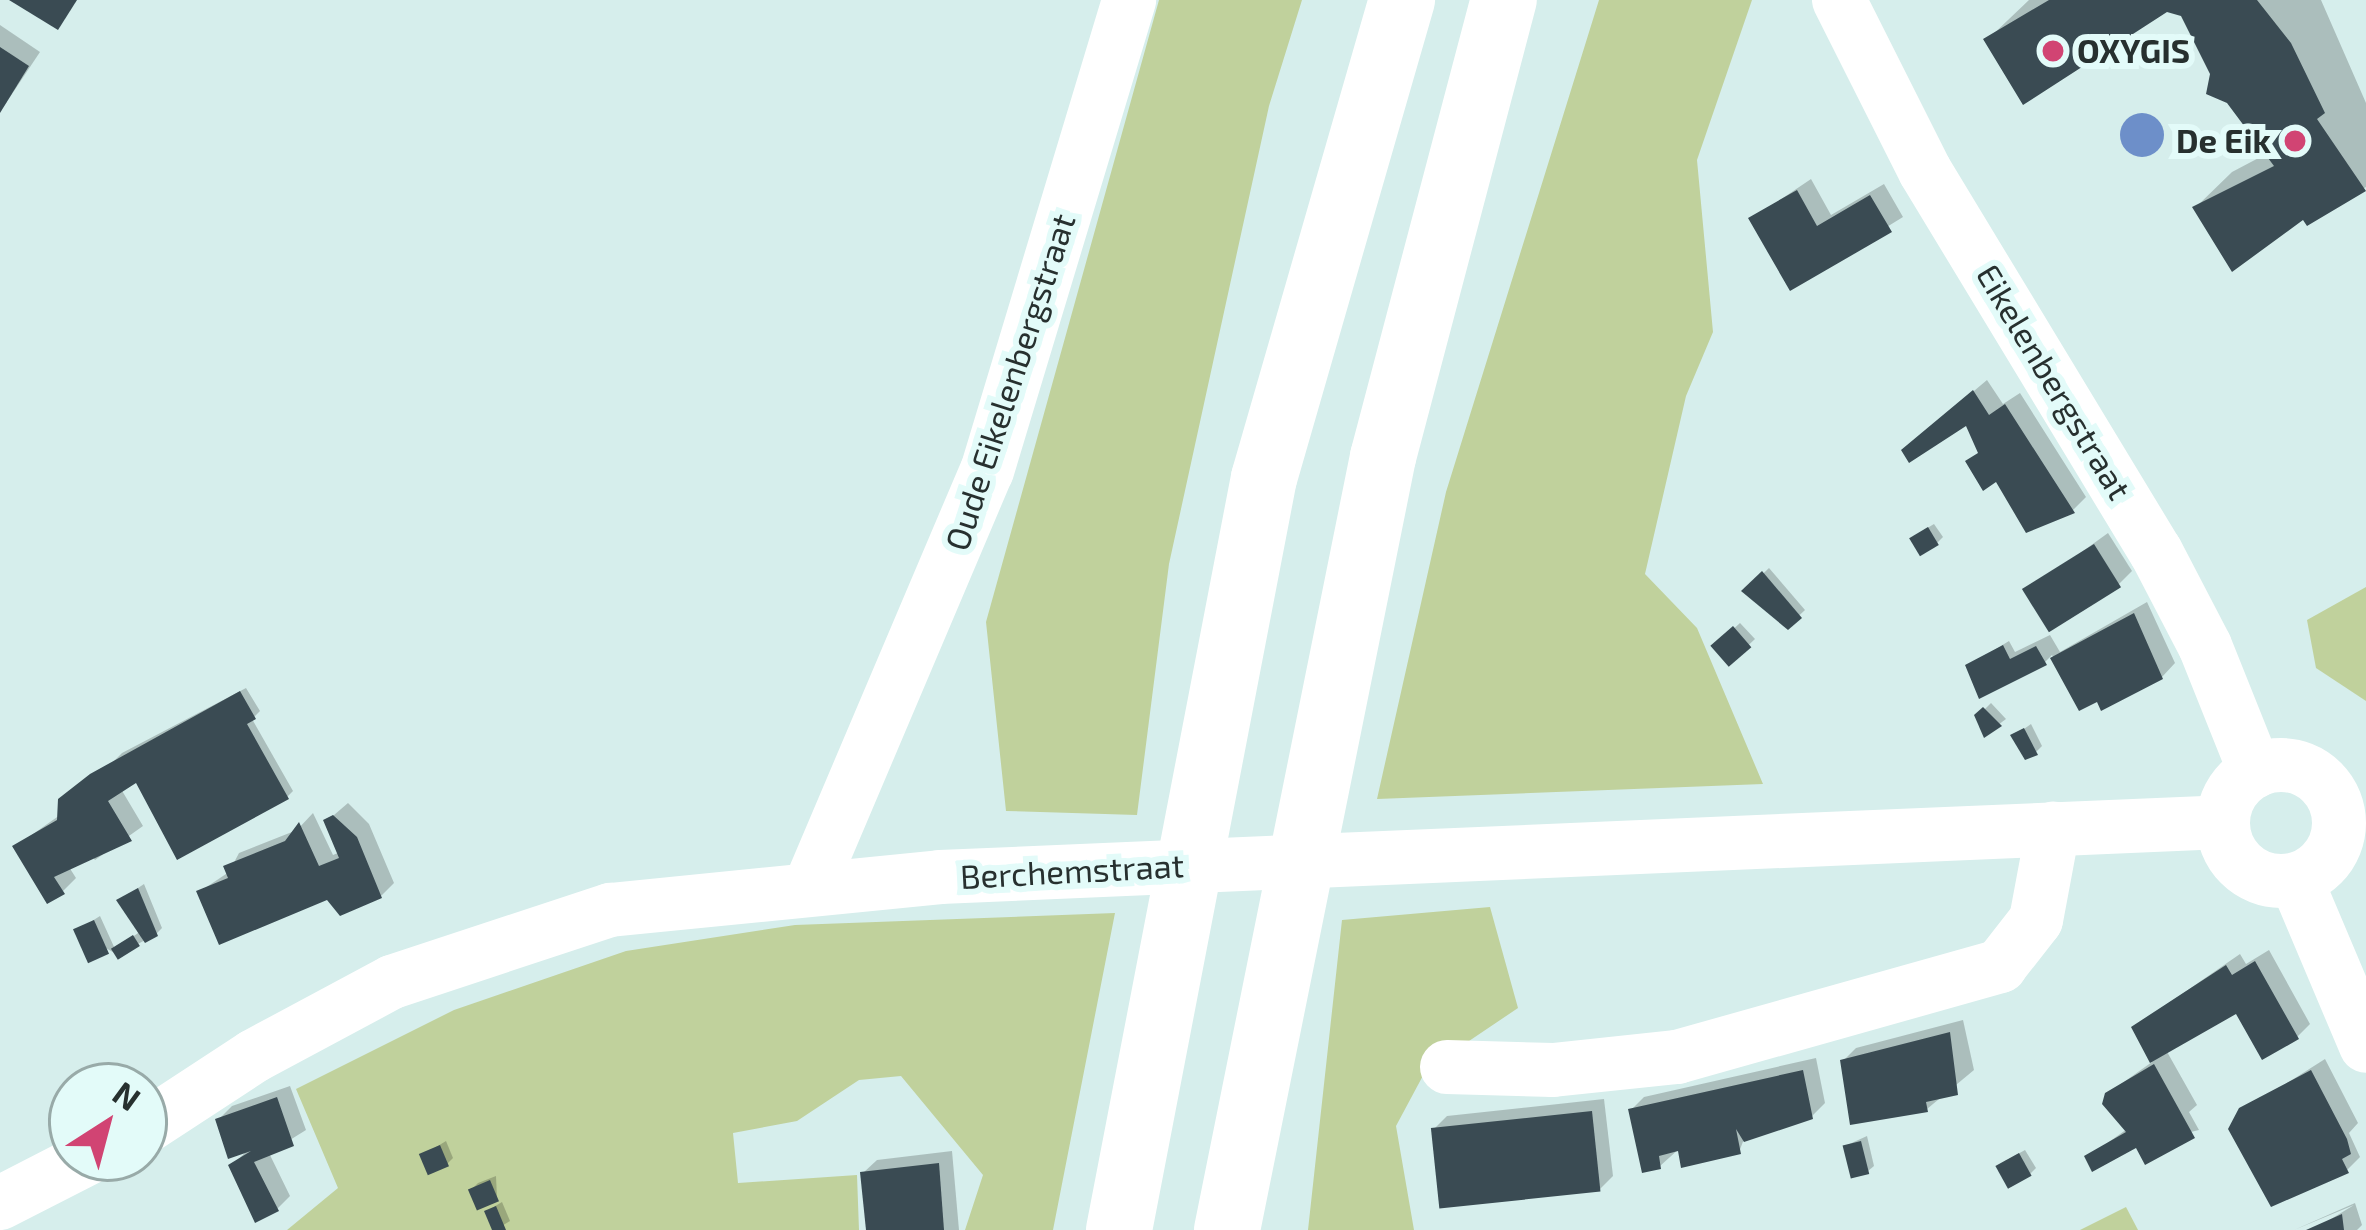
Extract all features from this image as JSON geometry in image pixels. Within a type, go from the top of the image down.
[{"type":"highway","points":[[1119,1230],[1264,478],[1402,0]]},
{"type":"highway","points":[[1226,1230],[1378,479],[1504,0]]},
{"type":"street","name":"Oude Eikelenbergstraat","points":[[810,887],[987,471],[1129,0]]},
{"type":"street","name":"Eikelenbergstraat","points":[[1839,0],[1925,171],[2156,552],[2205,646],[2255,771]]},
{"type":"street","points":[[2290,767],[2321,780],[2352,837],[2296,880],[2255,875],[2233,856],[2223,822],[2237,785],[2255,771],[2290,767]]},
{"type":"street","name":"Berchemstraat","points":[[168,1112],[254,1056],[392,982],[610,910],[940,877],[2223,822]]},
{"type":"street","points":[[1447,1067],[1553,1070],[1677,1057],[2000,966],[2036,920],[2053,829]]},
{"type":"street","points":[[2296,880],[2366,1046]]},
{"type":"street","points":[[0,1203],[48,1178]]},
{"type":"green space","points":[[1159,0],[1302,0],[1269,106],[1169,564],[1137,815],[1006,811],[986,622]]},
{"type":"green space","points":[[1599,0],[1752,0],[1697,160],[1713,332],[1686,396],[1645,574],[1697,628],[1763,784],[1377,799],[1446,492]]},
{"type":"green space","points":[[2366,587],[2366,701],[2316,668],[2307,620]]},
{"type":"green space","points":[[1490,907],[1518,1008],[1426,1070],[1396,1126],[1414,1230],[1308,1230],[1342,920]]},
{"type":"green space","points":[[1115,913],[1053,1230],[965,1230],[983,1175],[901,1076],[859,1080],[797,1121],[733,1133],[738,1183],[857,1175],[859,1230],[287,1230],[338,1188],[296,1089],[454,1010],[626,951],[795,925]]},
{"type":"green space","points":[[2126,1207],[2138,1230],[2080,1230]]},
{"type":"water","points":[[2142,113],[2158,119],[2164,135],[2158,151],[2142,157],[2126,151],[2120,135],[2126,119]]},
{"type":"building","points":[[9,0],[77,0],[58,30]]},
{"type":"building","name":"De Eik","points":[[2049,0],[2257,0],[2291,43],[2325,113],[2317,119],[2366,191],[2307,226],[2303,220],[2232,272],[2192,207],[2274,166],[2227,103],[2206,94],[2210,74],[2181,16],[2167,12],[2023,105],[1983,39]]},
{"type":"building","points":[[0,47],[29,66],[0,113]]},
{"type":"building","points":[[1797,190],[1817,226],[1870,195],[1892,232],[1790,291],[1748,218]]},
{"type":"building","points":[[1973,390],[1989,415],[2005,404],[2075,513],[2026,533],[1996,482],[1983,491],[1965,461],[1978,453],[1966,426],[1909,463],[1901,450]]},
{"type":"building","points":[[1928,527],[1939,545],[1920,556],[1909,538]]},
{"type":"building","points":[[2094,544],[2121,587],[2049,632],[2022,589]]},
{"type":"building","points":[[1762,571],[1802,618],[1788,630],[1741,591]]},
{"type":"building","points":[[2134,613],[2163,679],[2101,711],[2097,702],[2079,711],[2050,658]]},
{"type":"building","points":[[1733,626],[1751,647],[1729,667],[1710,646]]},
{"type":"building","points":[[2003,645],[2010,659],[2036,646],[2047,665],[1979,699],[1965,665]]},
{"type":"building","points":[[240,691],[256,719],[247,724],[289,799],[177,860],[136,783],[108,801],[132,841],[54,877],[65,894],[47,904],[12,846],[57,820],[58,799],[90,774]]},
{"type":"building","points":[[1983,707],[2002,726],[1984,738],[1974,715]]},
{"type":"building","points":[[2024,728],[2038,755],[2025,760],[2010,735]]},
{"type":"building","points":[[333,815],[357,837],[382,898],[340,916],[327,900],[219,945],[196,891],[228,878],[223,866],[285,841],[299,822],[319,866],[339,858],[323,820]]},
{"type":"building","points":[[138,888],[158,936],[145,943],[116,900]]},
{"type":"building","points":[[94,920],[109,954],[88,963],[73,929]]},
{"type":"building","points":[[133,935],[140,946],[118,960],[111,949]]},
{"type":"building","points":[[2255,961],[2299,1039],[2262,1060],[2236,1014],[2150,1063],[2131,1027],[2226,965],[2232,975]]},
{"type":"building","points":[[1950,1032],[1958,1095],[1926,1102],[1928,1112],[1850,1125],[1840,1060]]},
{"type":"building","points":[[2154,1064],[2195,1138],[2145,1165],[2136,1148],[2092,1172],[2084,1156],[2126,1132],[2102,1104],[2105,1093]]},
{"type":"building","points":[[1803,1070],[1813,1119],[1744,1142],[1736,1129],[1741,1154],[1681,1168],[1678,1151],[1659,1156],[1661,1169],[1642,1173],[1628,1109]]},
{"type":"building","points":[[2311,1070],[2347,1139],[2351,1154],[2342,1159],[2349,1173],[2271,1207],[2228,1129],[2239,1108]]},
{"type":"building","points":[[277,1097],[294,1146],[254,1162],[279,1211],[255,1223],[228,1165],[251,1151],[228,1159],[215,1119]]},
{"type":"building","points":[[1592,1111],[1600,1192],[1439,1208],[1431,1128]]},
{"type":"building","points":[[1861,1141],[1869,1174],[1851,1179],[1843,1146]]},
{"type":"building","points":[[440,1145],[449,1166],[428,1175],[419,1154]]},
{"type":"building","points":[[2019,1153],[2032,1176],[2008,1189],[1995,1166]]},
{"type":"building","points":[[939,1163],[944,1230],[866,1230],[860,1172]]},
{"type":"building","points":[[490,1180],[499,1201],[477,1211],[468,1189]]},
{"type":"building","points":[[496,1206],[506,1230],[492,1230],[484,1211]]},
{"type":"building","points":[[2342,1214],[2344,1230],[2306,1230]]},
{"type":"place","name":"OXYGIS","points":[[2053,51]]},
{"type":"place","name":"De Eik","points":[[2295,141]]}]
